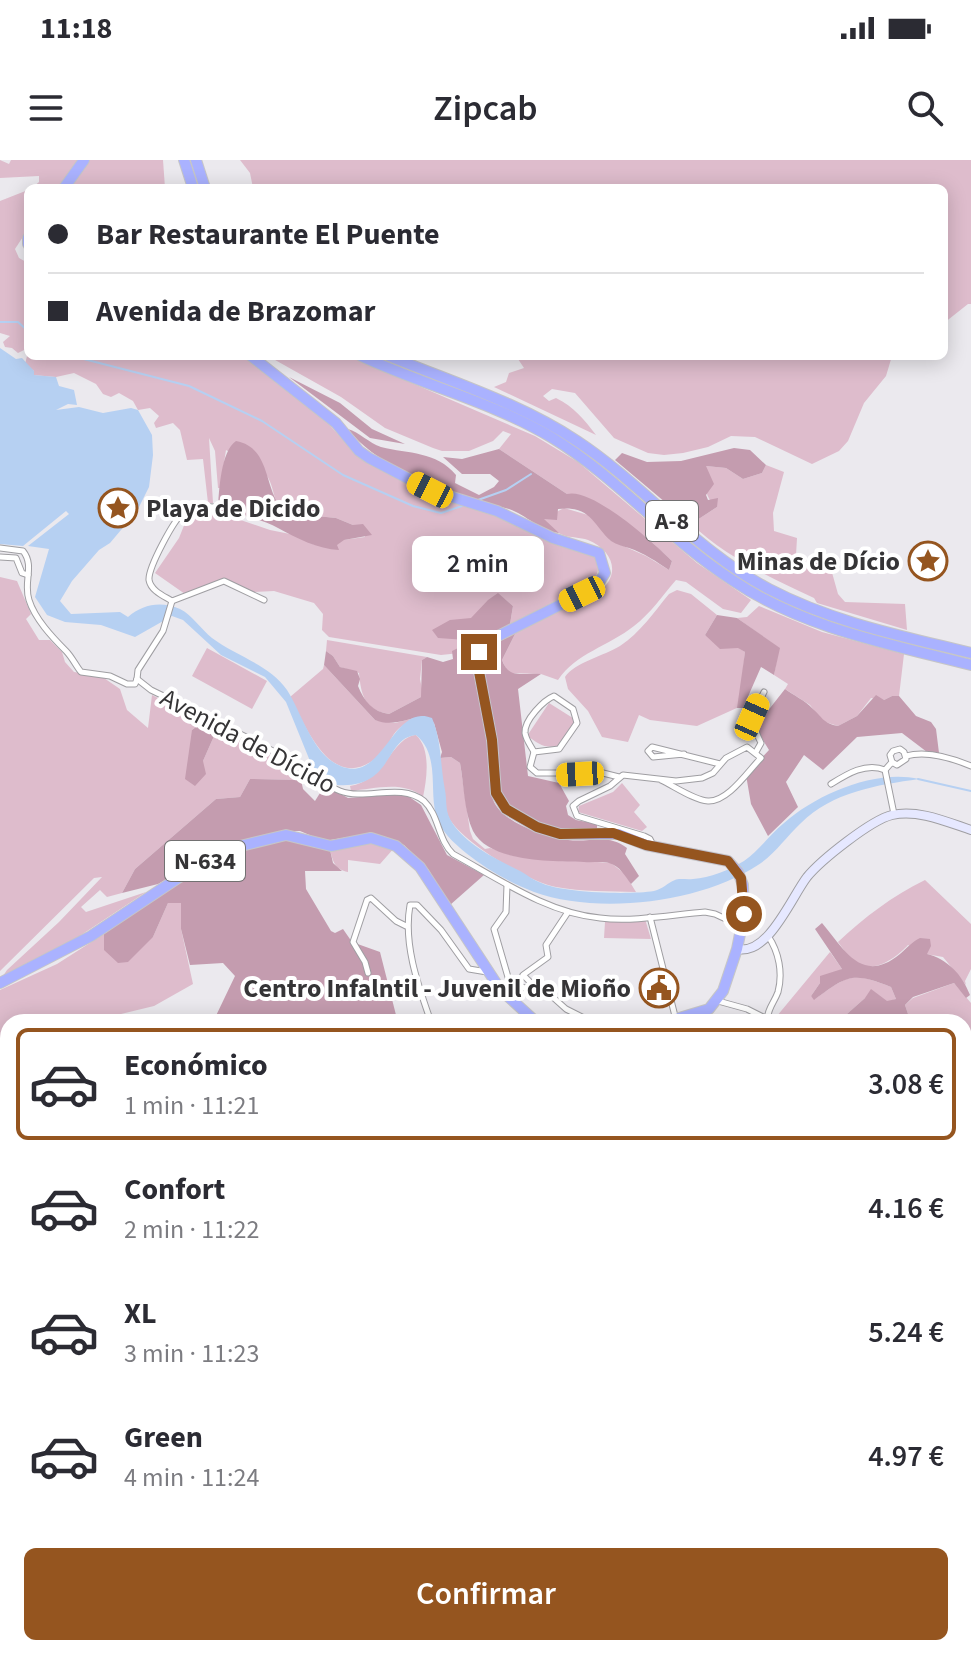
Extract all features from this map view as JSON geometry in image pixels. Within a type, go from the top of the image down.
[{"type":"highway","points":[[67,184],[84,160]]},
{"type":"highway","points":[[184,160],[192,184]]},
{"type":"highway","points":[[196,160],[204,184]]},
{"type":"highway","points":[[256,360],[336,423],[359,451],[369,458],[430,490],[497,511],[553,538],[599,553],[605,573],[596,587],[498,636],[479,652],[477,661],[492,740],[496,793],[506,809],[537,827],[560,834],[613,833],[653,846],[728,861],[738,872],[743,885],[741,932],[733,966],[718,1001],[709,1009],[694,1014]]},
{"type":"highway","name":"A-8","points":[[371,360],[548,435],[593,466],[718,571],[751,592],[823,625],[971,665]]},
{"type":"highway","name":"A-8","points":[[399,360],[514,407],[566,434],[595,454],[724,563],[766,587],[834,617],[971,653]]},
{"type":"highway","name":"N-634","points":[[0,983],[91,936],[228,849],[286,835],[331,846],[371,838],[396,846],[420,867],[488,972],[527,1014]]},
{"type":"street","points":[[172,601],[157,592],[149,580],[153,564],[180,514],[195,508],[214,507]]},
{"type":"street","points":[[0,548],[23,551],[30,563],[26,589],[30,603],[54,641],[67,652],[81,672],[135,684],[138,670],[167,622],[172,601]]},
{"type":"street","points":[[0,557],[16,558],[22,573],[28,575]]},
{"type":"street","points":[[172,601],[224,581],[264,600]]},
{"type":"street","name":"Avenida de Dícido","points":[[137,679],[151,690],[298,764],[338,791],[351,794],[394,792],[424,801],[446,847],[453,854],[532,898],[568,912],[599,918],[705,912],[715,914],[741,932]]},
{"type":"street","points":[[756,752],[761,743],[752,717],[764,692]]},
{"type":"street","points":[[534,752],[559,749],[577,723],[573,709],[554,696],[546,700],[525,727],[534,752],[530,767],[537,773],[603,773],[661,780],[702,778],[747,747],[761,758],[724,796],[714,800],[705,801],[661,780]]},
{"type":"street","points":[[684,754],[653,757],[648,751],[652,747],[684,754],[720,764]]},
{"type":"street","points":[[894,814],[887,768],[895,749],[902,750],[906,756]]},
{"type":"street","points":[[906,756],[927,754],[971,766]]},
{"type":"street","points":[[831,784],[862,768],[900,765],[906,756]]},
{"type":"street","points":[[619,777],[610,786],[575,804],[574,813],[644,836],[650,839],[653,846]]},
{"type":"street","points":[[733,966],[768,936],[813,871],[866,828],[894,814],[923,815],[971,830]]},
{"type":"street","points":[[507,884],[506,912],[494,929],[510,984],[546,991],[576,1014]]},
{"type":"street","points":[[368,973],[353,942],[367,900],[371,898],[406,926]]},
{"type":"street","points":[[428,1014],[418,984],[406,926],[410,905],[414,903],[441,930],[464,964],[475,972],[488,972]]},
{"type":"street","points":[[540,992],[524,978],[524,973],[548,957],[546,945],[568,912]]},
{"type":"street","points":[[650,917],[675,1014]]},
{"type":"street","points":[[741,932],[744,941],[759,943]]},
{"type":"street","points":[[768,936],[776,947],[780,963],[778,993],[771,1002],[768,1014]]},
{"type":"street","points":[[737,949],[750,950]]},
{"type":"street","points":[[718,1001],[756,1014]]},
{"type":"shaded area","points":[[0,160],[9,164],[11,160],[79,160],[62,184],[37,184],[39,176],[0,178]]},
{"type":"shaded area","points":[[89,160],[163,160],[165,184],[72,184]]},
{"type":"shaded area","points":[[240,160],[971,160],[971,304],[948,320],[948,184],[252,184],[250,173]]},
{"type":"shaded area","points":[[24,192],[24,235],[15,249],[24,261],[24,350],[18,353],[5,347],[3,342],[10,336],[0,333],[0,201]]},
{"type":"shaded area","points":[[26,360],[248,360],[326,421],[353,451],[544,540],[584,551],[596,558],[597,573],[589,584],[510,624],[513,606],[498,594],[496,610],[481,636],[460,652],[441,655],[329,637],[322,630],[323,614],[314,603],[274,591],[254,592],[224,579],[185,594],[155,573],[179,538],[187,518],[194,512],[217,512],[295,535],[315,545],[336,545],[343,540],[365,537],[363,525],[353,525],[336,518],[287,513],[276,500],[267,476],[226,450],[218,488],[215,451],[209,438],[213,503],[208,503],[203,459],[187,460],[180,430],[173,423],[156,428],[154,423],[159,416],[150,408],[138,410],[133,401],[119,393],[111,397],[103,394],[96,384],[74,373],[56,377],[33,375],[34,371],[25,364]]},
{"type":"shaded area","points":[[275,360],[358,360],[535,436],[578,462],[697,563],[751,600],[741,613],[723,609],[686,582],[676,580],[640,621],[583,656],[558,680],[541,674],[508,673],[502,660],[516,632],[597,593],[610,579],[612,572],[609,557],[597,545],[560,534],[543,519],[564,508],[588,515],[602,527],[610,540],[669,570],[672,561],[646,537],[567,494],[499,449],[511,434],[503,431],[493,441],[469,451],[442,451],[385,428],[341,397]]},
{"type":"shaded area","points":[[519,360],[891,360],[886,376],[864,403],[848,441],[839,451],[812,464],[755,437],[731,436],[708,447],[683,453],[648,453],[614,438],[575,393],[552,389],[543,396],[549,401],[556,398],[568,405],[596,435],[494,387],[506,382],[509,373],[524,368]]},
{"type":"shaded area","points":[[289,377],[340,403],[372,429],[405,444],[370,438]]},
{"type":"shaded area","points":[[348,429],[381,447],[440,461],[456,475],[455,483],[479,495],[499,481],[490,474],[462,474],[443,457],[462,459],[499,449],[567,494],[591,499],[622,518],[672,561],[669,570],[640,552],[611,541],[585,513],[558,509],[557,520],[544,519],[559,533],[552,532],[509,509],[466,499],[419,479],[386,462]]},
{"type":"shaded area","points":[[236,441],[248,445],[256,453],[279,505],[287,513],[336,518],[353,525],[363,524],[372,535],[344,540],[337,545],[339,550],[323,548],[265,522],[222,511],[218,508],[222,472],[227,453]]},
{"type":"shaded area","points":[[734,448],[750,450],[766,465],[762,473],[743,479],[726,468],[706,466],[714,484],[706,495],[708,500],[718,498],[717,507],[691,524],[615,460],[622,453],[647,462],[681,461]]},
{"type":"shaded area","points":[[766,465],[784,472],[773,513],[774,531],[797,538],[796,555],[831,569],[838,594],[845,602],[905,604],[907,630],[817,603],[814,598],[734,557],[691,524],[717,507],[707,494],[706,466],[726,468],[743,479],[762,473]]},
{"type":"shaded area","points":[[0,577],[17,581],[31,614],[26,619],[39,640],[50,640],[74,672],[101,676],[120,689],[127,710],[148,728],[152,695],[204,721],[192,730],[203,761],[218,727],[294,767],[301,774],[301,780],[250,779],[240,797],[216,799],[135,869],[122,893],[107,897],[100,890],[81,907],[86,912],[146,892],[66,945],[3,976],[102,877],[94,878],[0,971]]},
{"type":"shaded area","points":[[677,590],[691,594],[717,615],[705,635],[728,648],[739,648],[745,652],[739,707],[697,726],[650,720],[639,715],[628,742],[602,737],[588,711],[568,689],[565,677],[576,667],[627,641],[669,594]]},
{"type":"shaded area","points":[[498,593],[513,606],[510,624],[496,633],[487,632],[480,640],[470,642],[467,650],[472,650],[473,671],[488,743],[492,796],[496,805],[512,820],[547,835],[576,841],[620,843],[627,848],[625,854],[639,876],[631,884],[613,864],[523,858],[507,855],[481,841],[473,831],[468,815],[460,763],[451,757],[440,758],[442,752],[434,723],[424,716],[393,723],[375,720],[324,665],[326,651],[340,667],[357,671],[360,679],[358,686],[366,701],[378,711],[389,714],[421,697],[422,660],[427,657],[443,662],[453,659],[452,651],[466,640],[438,638],[432,630],[450,620],[471,618]]},
{"type":"shaded area","points":[[759,606],[822,632],[904,654],[899,696],[884,700],[871,698],[857,716],[838,726],[822,721],[810,705],[785,689],[788,684],[774,675],[779,648],[737,618],[747,617]]},
{"type":"shaded area","points":[[717,615],[737,618],[780,648],[774,675],[761,667],[743,708],[737,708],[745,652],[738,648],[720,649],[705,635]]},
{"type":"shaded area","points":[[516,632],[502,660],[505,666],[512,673],[541,674],[518,689],[528,776],[559,783],[569,801],[566,806],[568,815],[576,820],[597,824],[597,830],[562,830],[542,825],[519,812],[501,795],[481,660],[497,643]]},
{"type":"shaded area","points":[[327,640],[427,657],[422,660],[420,679],[423,694],[389,714],[374,709],[365,700],[359,673],[340,667],[326,651]]},
{"type":"shaded area","points":[[207,648],[267,681],[252,709],[192,676]]},
{"type":"shaded area","points":[[324,665],[375,720],[395,723],[419,717],[399,728],[382,753],[363,766],[349,768],[336,764],[314,741],[290,697]]},
{"type":"shaded area","points":[[785,689],[826,722],[838,726],[857,716],[876,695],[884,700],[899,696],[916,716],[931,722],[936,729],[939,753],[927,752],[902,733],[857,737],[823,770],[804,755],[786,782],[798,807],[768,836],[751,804],[746,775],[769,750],[755,727]]},
{"type":"shaded area","points":[[549,703],[576,720],[558,746],[553,747],[527,736]]},
{"type":"shaded area","points":[[204,721],[218,727],[203,761],[206,774],[195,786],[185,779],[192,730]]},
{"type":"shaded area","points":[[416,735],[426,756],[423,797],[398,787],[351,791],[350,786],[372,776],[400,743]]},
{"type":"shaded area","points":[[451,757],[460,763],[470,831],[473,839],[485,849],[514,856],[611,863],[625,874],[636,892],[576,890],[544,884],[514,870],[482,849],[456,828],[449,818],[442,789],[440,758]]},
{"type":"shaded area","points":[[250,779],[301,780],[303,789],[315,801],[325,785],[348,798],[394,794],[408,796],[421,805],[447,855],[484,875],[450,905],[428,869],[404,845],[367,834],[324,841],[300,831],[283,831],[232,843],[158,884],[122,893],[135,869],[216,799],[240,797]]},
{"type":"shaded area","points":[[622,783],[640,805],[634,812],[647,827],[642,831],[578,812],[579,806],[613,792]]},
{"type":"shaded area","points":[[282,837],[330,850],[333,863],[342,871],[305,871],[306,889],[331,931],[335,933],[343,929],[352,942],[380,952],[396,1014],[217,1014],[235,976],[223,963],[190,965],[181,929],[181,903],[168,903],[153,937],[128,962],[118,963],[104,950],[104,934],[194,870],[226,853]]},
{"type":"shaded area","points":[[372,841],[395,847],[380,864],[348,860],[348,872],[335,864],[330,850]]},
{"type":"shaded area","points":[[925,880],[971,924],[971,969],[966,985],[943,957],[926,954],[908,945],[891,959],[870,967],[855,963],[838,942],[879,908]]},
{"type":"shaded area","points":[[168,903],[182,903],[181,929],[193,984],[154,1006],[121,1014],[0,1014],[0,990],[57,964],[104,934],[104,950],[153,937]]},
{"type":"shaded area","points":[[645,919],[651,939],[604,938],[605,922]]},
{"type":"shaded area","points":[[822,923],[855,960],[875,966],[887,963],[920,938],[930,939],[927,954],[953,968],[970,995],[966,998],[954,983],[913,997],[905,1005],[908,1014],[847,1014],[871,989],[887,1001],[896,999],[891,987],[867,979],[850,978],[814,1000],[811,996],[820,983],[820,976],[842,969],[815,929]]},
{"type":"shaded area","points":[[830,952],[842,969],[820,983],[811,996],[815,999],[843,980],[859,977],[891,987],[896,999],[887,1002],[865,998],[847,1014],[779,1014]]},
{"type":"shaded area","points":[[954,983],[971,1003],[971,1014],[908,1014],[905,1005],[913,998]]},
{"type":"water","points":[[0,348],[16,359],[22,358],[34,375],[56,377],[59,386],[74,390],[77,405],[68,404],[56,410],[79,407],[103,413],[131,408],[138,410],[152,435],[149,487],[137,511],[72,581],[60,601],[71,614],[120,612],[128,617],[152,605],[180,609],[212,638],[280,681],[318,748],[333,762],[350,769],[364,766],[375,758],[406,722],[418,716],[432,718],[450,819],[480,849],[536,881],[578,891],[654,891],[677,879],[706,877],[738,864],[750,857],[797,812],[847,786],[884,778],[919,779],[871,787],[841,797],[813,812],[758,865],[735,878],[679,896],[618,904],[588,903],[560,899],[516,884],[474,859],[444,832],[434,805],[431,762],[416,735],[398,745],[379,772],[369,779],[337,785],[312,766],[286,702],[265,677],[221,655],[183,620],[172,616],[135,637],[101,625],[65,622],[47,615],[35,597],[49,549],[28,546],[69,514],[66,511],[23,546],[0,544]]},
{"type":"waterway","points":[[0,322],[18,322],[24,327]]},
{"type":"waterway","points":[[88,360],[189,386],[262,421],[343,475],[413,506],[441,513],[465,505]]},
{"type":"waterway","points":[[478,500],[506,490],[531,474]]},
{"type":"waterway","points":[[918,779],[971,791]]},
{"type":"place","name":"Playa de Dicido","points":[[118,508]]},
{"type":"place","name":"Minas de Dício","points":[[928,561]]},
{"type":"place","name":"Centro Infalntil - Juvenil de Mioño","points":[[659,988]]},
{"type":"route","points":[[479,652],[477,661],[492,740],[496,793],[506,809],[517,818],[560,834],[613,833],[646,845],[728,861],[741,878],[744,914]]}]
